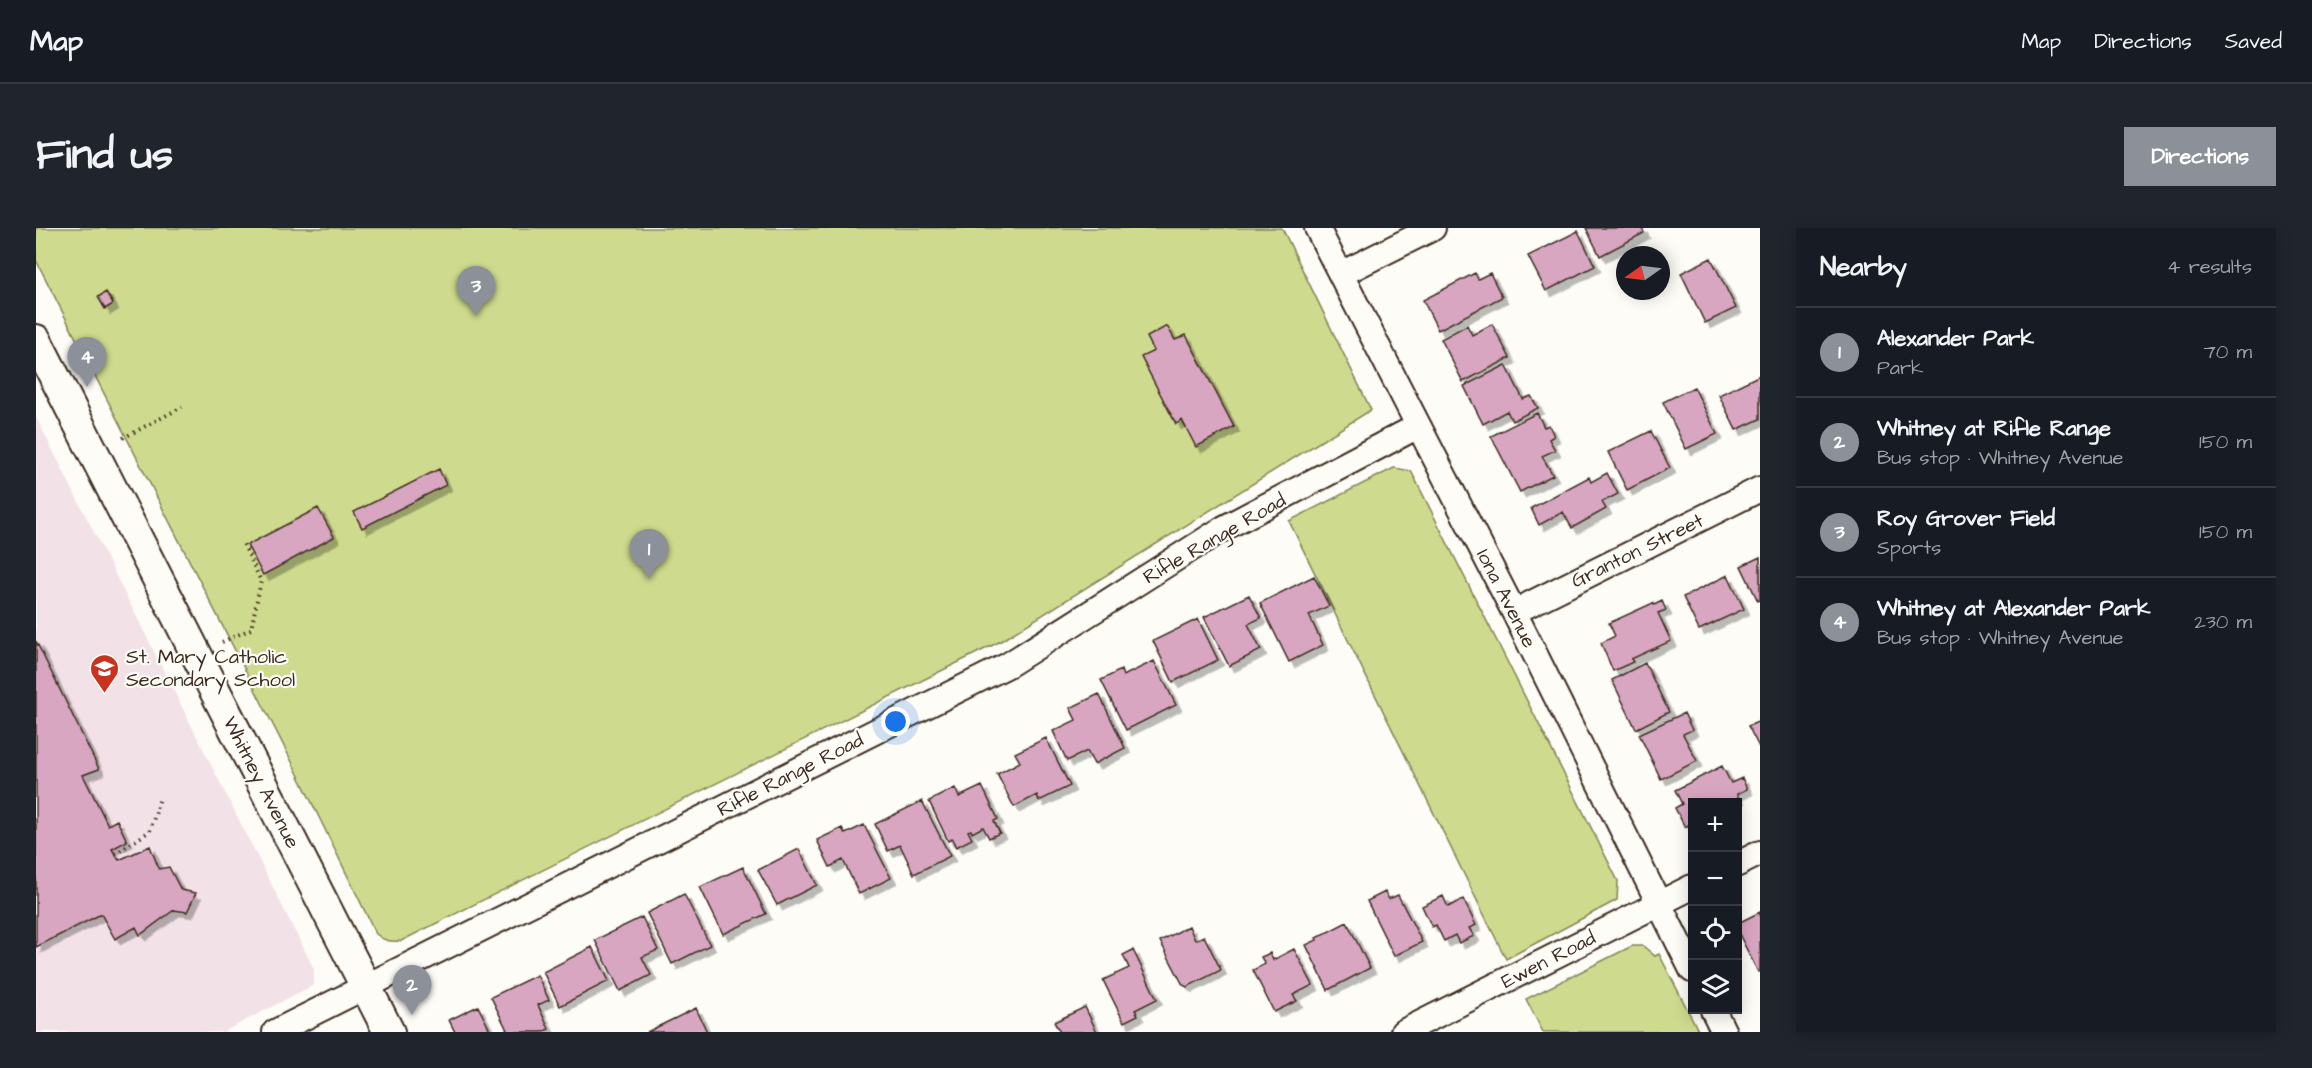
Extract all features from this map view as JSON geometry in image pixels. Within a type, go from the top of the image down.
[{"type":"street","name":"Iona Avenue","points":[[1317,228],[1514,612],[1688,962]]},
{"type":"street","points":[[1341,274],[1433,228]]},
{"type":"street","name":"Whitney Avenue","points":[[36,340],[198,653],[243,748],[389,1032]]},
{"type":"street","name":"Rifle Range Road","points":[[276,1032],[1008,664],[1224,528],[1418,426]]},
{"type":"street","name":"Granton Street","points":[[1514,612],[1760,489]]},
{"type":"street","points":[[1742,862],[1760,853]]},
{"type":"street","name":"Ewen Road","points":[[1403,1032],[1688,889]]},
{"type":"street","points":[[1715,1014],[1724,1032]]},
{"type":"path","points":[[123,438],[182,407]]},
{"type":"path","points":[[198,653],[251,628],[261,581],[242,541]]},
{"type":"path","points":[[115,854],[150,831],[160,798]]},
{"type":"shaded area","name":"St. Mary Catholic Secondary School","points":[[36,417],[314,969],[314,985],[223,1032],[36,1032]]},
{"type":"green space","points":[[36,228],[1282,228],[1371,410],[999,642],[401,941],[390,941],[376,934],[294,766],[36,260]]},
{"type":"green space","points":[[1394,468],[1411,471],[1618,881],[1617,900],[1506,959],[1289,521]]},
{"type":"green space","points":[[1632,946],[1643,946],[1655,956],[1659,954],[1699,1032],[1543,1032],[1526,999]]},
{"type":"building","points":[[1586,228],[1642,228],[1644,233],[1600,256]]},
{"type":"building","points":[[1578,231],[1595,266],[1546,291],[1528,256]]},
{"type":"building","points":[[1711,258],[1736,308],[1705,323],[1681,273]]},
{"type":"building","points":[[1475,273],[1478,279],[1490,273],[1502,297],[1438,330],[1423,300]]},
{"type":"building","points":[[106,292],[113,304],[105,309],[98,297]]},
{"type":"building","points":[[1492,324],[1510,358],[1463,382],[1441,339],[1467,325],[1472,335]]},
{"type":"building","points":[[1167,326],[1175,340],[1186,335],[1234,427],[1196,447],[1182,420],[1176,424],[1141,357],[1154,351],[1147,337]]},
{"type":"building","points":[[1506,365],[1523,399],[1531,396],[1538,408],[1512,421],[1507,411],[1483,424],[1464,386]]},
{"type":"building","points":[[1760,375],[1760,419],[1736,430],[1719,395]]},
{"type":"building","points":[[1694,387],[1717,434],[1686,449],[1663,402]]},
{"type":"building","points":[[1537,413],[1544,427],[1549,425],[1554,436],[1549,439],[1555,450],[1542,456],[1553,475],[1520,492],[1491,436]]},
{"type":"building","points":[[1651,431],[1670,468],[1627,490],[1608,452]]},
{"type":"building","points":[[439,469],[446,485],[362,528],[354,512]]},
{"type":"building","points":[[1607,473],[1618,494],[1602,502],[1606,509],[1572,528],[1563,512],[1539,525],[1531,508],[1589,477],[1591,482]]},
{"type":"building","points":[[318,508],[334,537],[263,575],[247,545]]},
{"type":"building","points":[[1760,557],[1760,600],[1758,601],[1741,566]]},
{"type":"building","points":[[1728,575],[1744,609],[1699,630],[1683,597]]},
{"type":"building","points":[[1314,576],[1329,606],[1309,615],[1323,645],[1289,662],[1260,603]]},
{"type":"building","points":[[1249,595],[1261,618],[1248,624],[1261,650],[1229,666],[1204,617]]},
{"type":"building","points":[[1662,601],[1666,610],[1658,613],[1671,641],[1631,659],[1633,662],[1613,671],[1601,643],[1615,636],[1609,623]]},
{"type":"building","points":[[1198,619],[1218,660],[1173,682],[1153,641]]},
{"type":"building","points":[[36,641],[99,769],[83,775],[108,825],[117,820],[127,841],[112,849],[115,854],[119,860],[150,846],[159,869],[169,867],[181,890],[196,893],[187,912],[174,910],[140,935],[136,927],[115,939],[101,914],[36,947]]},
{"type":"building","points":[[1154,661],[1176,705],[1126,730],[1101,680],[1121,670],[1123,676]]},
{"type":"building","points":[[1645,663],[1669,712],[1636,729],[1612,680]]},
{"type":"building","points":[[1099,694],[1125,748],[1094,764],[1087,751],[1067,761],[1053,731],[1076,720],[1070,708]]},
{"type":"building","points":[[1684,713],[1692,730],[1683,734],[1697,761],[1661,779],[1639,734]]},
{"type":"building","points":[[1760,721],[1760,749],[1748,726]]},
{"type":"building","points":[[1046,738],[1070,786],[1039,801],[1037,795],[1014,807],[997,774],[1020,762],[1015,753]]},
{"type":"building","points":[[1722,766],[1731,783],[1742,778],[1747,789],[1737,794],[1739,798],[1688,798],[1688,825],[1685,827],[1675,808],[1682,804],[1675,790]]},
{"type":"building","points":[[982,786],[998,819],[994,821],[1000,833],[989,838],[983,827],[972,833],[971,830],[968,831],[972,839],[956,847],[952,839],[948,841],[929,801],[955,788],[959,797]]},
{"type":"building","points":[[922,801],[950,856],[914,874],[900,845],[888,851],[875,824]]},
{"type":"building","points":[[864,825],[891,878],[859,894],[843,860],[830,867],[817,840],[842,828],[845,834]]},
{"type":"building","points":[[799,849],[817,885],[777,905],[758,870]]},
{"type":"building","points":[[743,867],[766,914],[723,934],[700,887]]},
{"type":"building","points":[[1385,892],[1389,899],[1398,895],[1422,942],[1394,956],[1367,901]]},
{"type":"building","points":[[684,894],[710,945],[672,964],[647,913]]},
{"type":"building","points":[[1443,896],[1448,907],[1463,899],[1476,925],[1469,928],[1474,936],[1459,943],[1455,935],[1444,941],[1436,925],[1432,927],[1422,906]]},
{"type":"building","points":[[1760,912],[1760,971],[1758,972],[1742,940],[1742,921]]},
{"type":"building","points":[[642,917],[658,950],[642,957],[651,975],[620,991],[595,940]]},
{"type":"building","points":[[1347,922],[1370,968],[1328,990],[1306,945]]},
{"type":"building","points":[[1189,926],[1195,940],[1204,936],[1221,970],[1187,987],[1183,985],[1160,941]]},
{"type":"building","points":[[592,947],[609,981],[560,1006],[543,972]]},
{"type":"building","points":[[1294,949],[1313,985],[1293,995],[1297,1001],[1274,1012],[1253,970],[1265,964],[1261,957],[1270,953],[1273,960]]},
{"type":"building","points":[[1133,950],[1157,999],[1135,1010],[1138,1015],[1124,1022],[1103,980],[1129,968],[1123,955]]},
{"type":"building","points":[[537,975],[549,1000],[538,1005],[549,1029],[542,1032],[508,1032],[491,997]]},
{"type":"building","points":[[478,1006],[491,1032],[455,1032],[449,1020]]},
{"type":"building","points":[[1085,1007],[1097,1032],[1060,1032],[1054,1022]]},
{"type":"building","points":[[696,1008],[707,1032],[647,1032]]},
{"type":"place","name":"Roy Grover Field","points":[[476,316]]},
{"type":"place","name":"Whitney at Alexander Park","points":[[87,387]]},
{"type":"place","name":"Alexander Park","points":[[649,579]]},
{"type":"place","name":"St. Mary Catholic Secondary School","points":[[105,694]]},
{"type":"place","name":"Whitney at Rifle Range","points":[[412,1015]]}]
